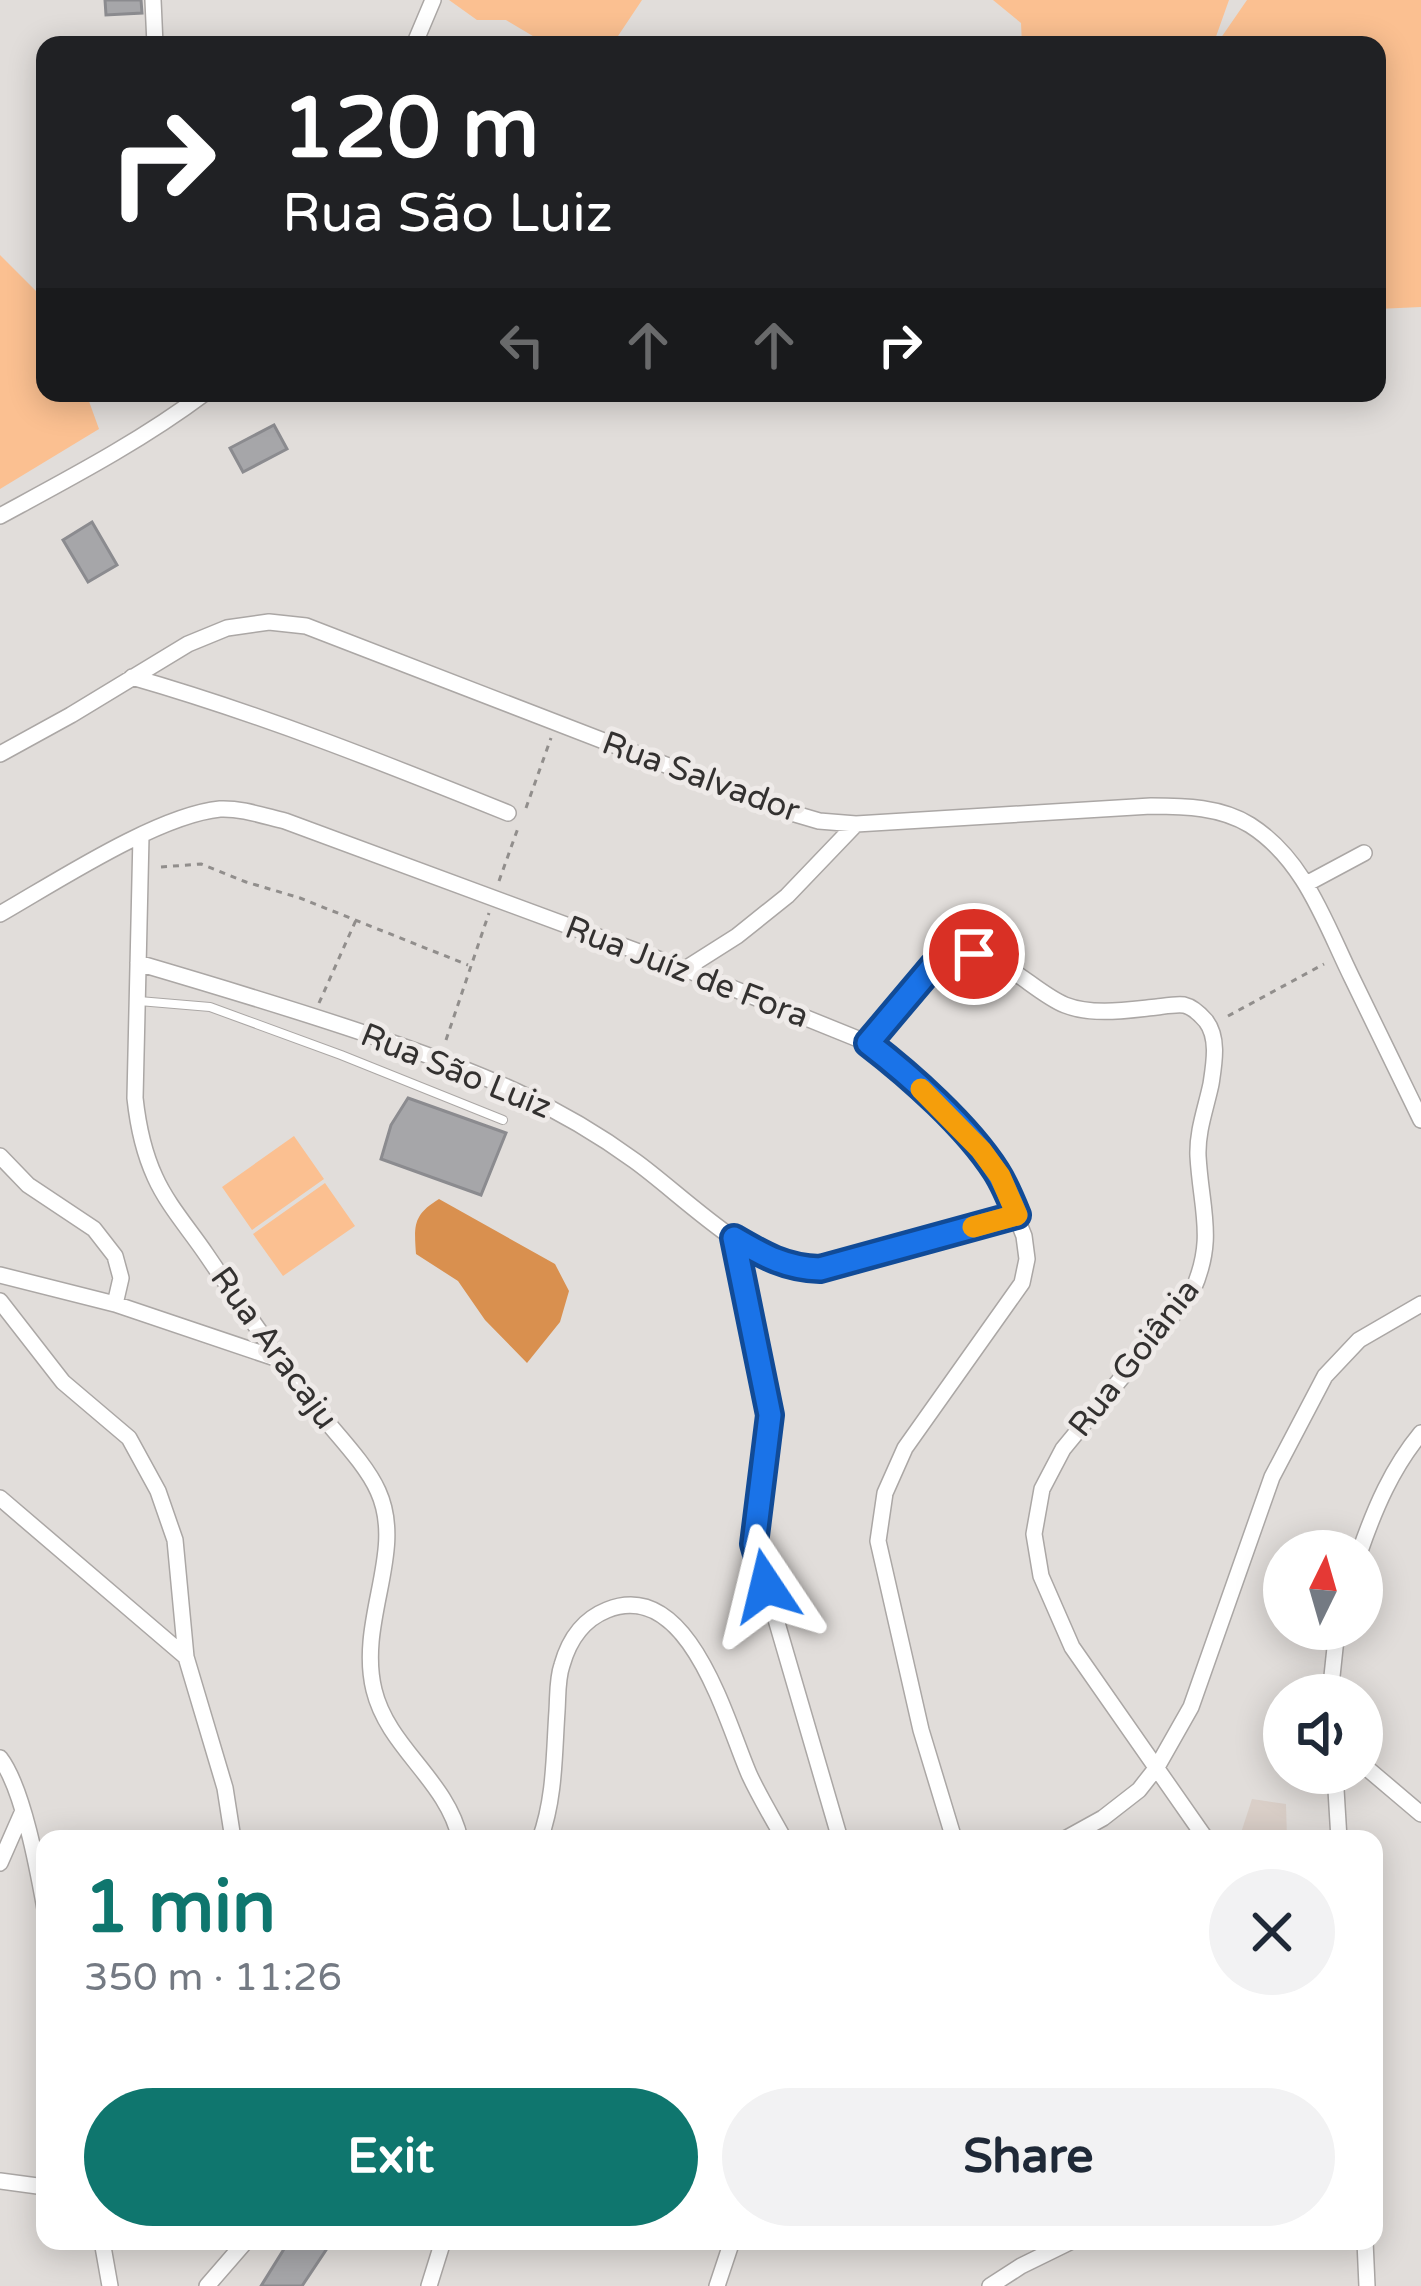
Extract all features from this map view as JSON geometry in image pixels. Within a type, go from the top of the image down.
[{"type":"street","points":[[154,0],[155,36]]},
{"type":"street","points":[[418,36],[433,0]]},
{"type":"street","points":[[0,516],[193,402]]},
{"type":"street","name":"Rua Salvador","points":[[0,754],[188,644],[227,628],[268,622],[307,626],[819,821],[856,824],[1181,806],[1219,812],[1249,824],[1276,846],[1307,883],[1421,1120]]},
{"type":"street","points":[[132,677],[323,738],[508,813]]},
{"type":"street","name":"Rua Juíz de Fora","points":[[142,836],[190,815],[223,809],[253,813],[685,969],[868,1043],[899,1067],[981,1150],[1000,1176],[1017,1215],[1027,1259],[1022,1283],[904,1448],[885,1492],[878,1541],[921,1730],[950,1830]]},
{"type":"street","points":[[685,969],[787,896],[856,824]]},
{"type":"street","points":[[0,914],[142,836]]},
{"type":"street","name":"Rua Aracaju","points":[[142,836],[135,1098],[139,1136],[157,1182],[278,1359],[376,1486],[387,1514],[388,1546],[368,1644],[374,1691],[392,1731],[443,1796],[458,1830]]},
{"type":"street","points":[[1307,883],[1364,853]]},
{"type":"street","points":[[868,1043],[933,966],[953,955],[974,954],[996,962],[1065,1005],[1096,1011],[1182,1005],[1196,1010],[1210,1026]]},
{"type":"street","name":"Rua São Luiz","points":[[138,963],[314,1015],[532,1097],[635,1161],[734,1238],[794,1268],[820,1269],[1017,1215]]},
{"type":"street","name":"Rua Goiânia","points":[[1200,1830],[1072,1647],[1041,1576],[1034,1534],[1042,1490],[1063,1449],[1192,1292],[1203,1268],[1206,1232],[1198,1156],[1215,1046],[1210,1026]]},
{"type":"street","points":[[0,1156],[28,1185],[94,1229],[115,1256],[121,1278],[115,1304]]},
{"type":"street","points":[[734,1238],[770,1415],[754,1544],[837,1830]]},
{"type":"street","points":[[0,1275],[115,1304],[278,1359]]},
{"type":"street","points":[[0,1301],[63,1382],[129,1438],[158,1491],[175,1540],[186,1657],[225,1788],[232,1830]]},
{"type":"street","points":[[1081,1830],[1138,1790],[1157,1767],[1191,1707],[1272,1477],[1325,1376],[1359,1340],[1421,1304]]},
{"type":"street","points":[[1367,1530],[1400,1458],[1421,1433]]},
{"type":"street","points":[[0,1498],[186,1657]]},
{"type":"street","points":[[543,1830],[552,1789],[560,1670],[571,1640],[591,1616],[619,1605],[650,1609],[674,1623],[694,1650],[715,1687],[750,1778],[779,1830]]},
{"type":"street","points":[[0,1758],[9,1770],[36,1871]]},
{"type":"street","points":[[1383,1781],[1421,1814]]},
{"type":"street","points":[[1337,1794],[1339,1830]]},
{"type":"street","points":[[0,1863],[22,1813]]},
{"type":"street","points":[[0,2181],[36,2186]]},
{"type":"street","points":[[104,2250],[110,2286]]},
{"type":"street","points":[[207,2286],[238,2250]]},
{"type":"street","points":[[429,2286],[440,2250]]},
{"type":"street","points":[[717,2286],[729,2250]]},
{"type":"street","points":[[990,2286],[1054,2250]]},
{"type":"street","points":[[1365,2250],[1366,2286]]},
{"type":"lane","points":[[137,1001],[210,1006],[503,1120]]},
{"type":"path","points":[[141,869],[201,863],[471,966]]},
{"type":"path","points":[[314,1015],[356,920]]},
{"type":"path","points":[[1210,1026],[1341,955]]},
{"type":"shaded area","points":[[449,0],[642,0],[618,36],[533,36],[506,20],[477,20]]},
{"type":"shaded area","points":[[993,0],[1229,0],[1216,36],[1022,36],[1021,23]]},
{"type":"shaded area","points":[[1247,0],[1421,0],[1421,307],[1386,309],[1386,36],[1222,36]]},
{"type":"shaded area","points":[[0,255],[36,291],[36,402],[89,402],[99,429],[0,489]]},
{"type":"shaded area","points":[[294,1136],[324,1179],[252,1230],[222,1187]]},
{"type":"shaded area","points":[[325,1183],[355,1226],[283,1276],[253,1234]]},
{"type":"shaded area","points":[[439,1199],[555,1264],[569,1291],[560,1322],[527,1363],[485,1320],[458,1281],[416,1254],[417,1222]]},
{"type":"shaded area","points":[[1252,1799],[1286,1804],[1287,1830],[1242,1830]]},
{"type":"building","points":[[105,0],[141,0],[142,13],[106,15]]},
{"type":"building","points":[[274,425],[287,449],[243,472],[230,448]]},
{"type":"building","points":[[92,522],[117,565],[88,582],[63,540]]},
{"type":"building","points":[[408,1098],[506,1133],[481,1195],[381,1159],[391,1125]]},
{"type":"building","points":[[283,2250],[326,2250],[302,2286],[261,2286]]},
{"type":"slow traffic","points":[[921,1089],[981,1150],[1000,1176],[1017,1215],[973,1227]]},
{"type":"route","points":[[766,1586],[754,1544],[770,1415],[734,1238],[794,1268],[820,1269],[1017,1215],[1000,1176],[981,1150],[899,1067],[868,1043],[933,966],[953,955],[974,954]]}]
